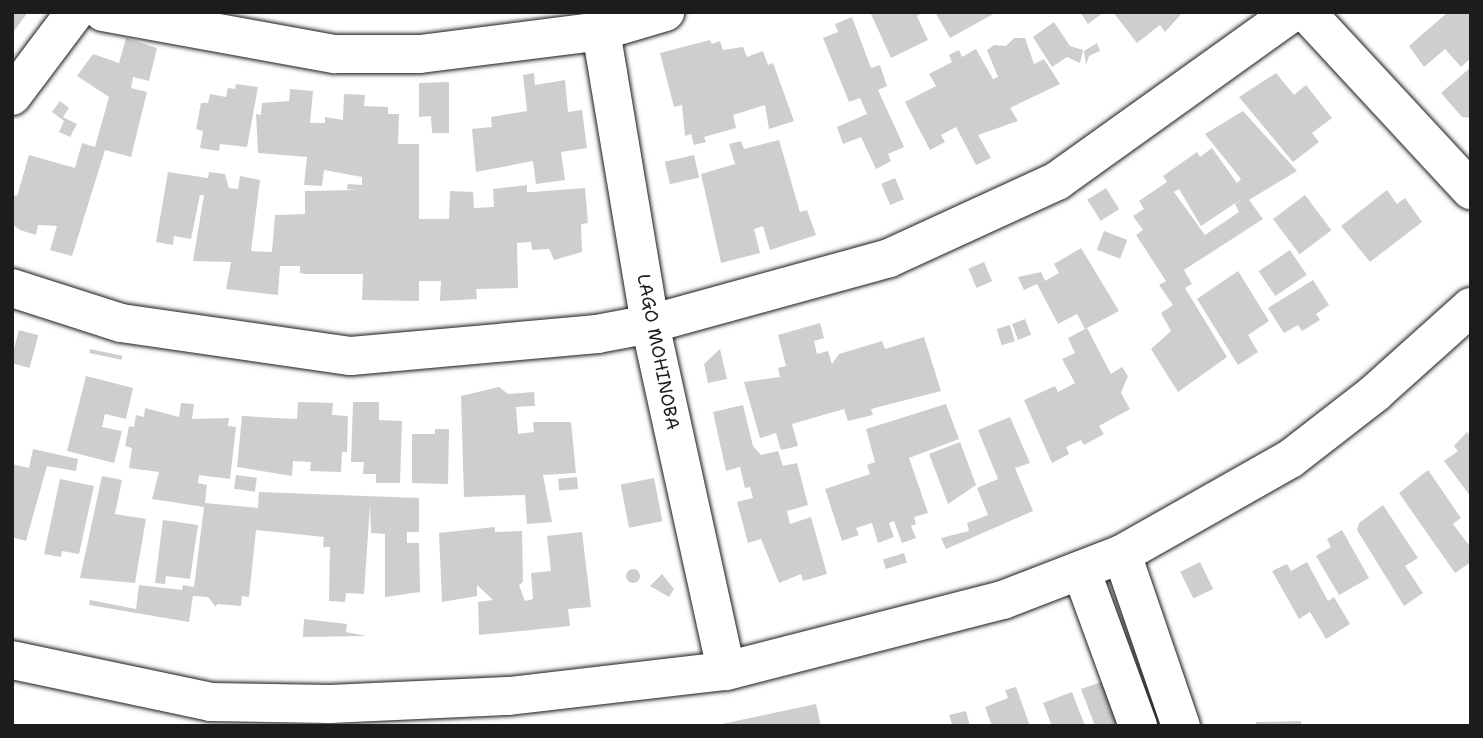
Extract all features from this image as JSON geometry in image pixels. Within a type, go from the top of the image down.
[{"type":"street","points":[[12,96],[75,12]]},
{"type":"street","points":[[103,12],[335,54],[420,54],[601,31],[665,12]]},
{"type":"street","points":[[12,288],[121,323],[351,356],[597,334],[650,324],[889,258],[1057,181],[1293,12]]},
{"type":"street","points":[[1306,12],[1471,190]]},
{"type":"street","name":"LAGO MOHINOBA","points":[[601,31],[650,324],[726,670]]},
{"type":"street","points":[[12,660],[211,702],[317,704],[509,696],[726,670],[1003,600],[1122,554],[1290,459],[1375,393],[1471,307]]},
{"type":"street","points":[[1122,554],[1181,726]]},
{"type":"street","points":[[1081,570],[1138,726]]},
{"type":"building","points":[[12,12],[28,12],[12,34]]},
{"type":"building","points":[[924,12],[917,16],[928,40],[891,58],[871,14]]},
{"type":"building","points":[[935,12],[997,12],[950,38]]},
{"type":"building","points":[[1080,12],[1104,12],[1088,24]]},
{"type":"building","points":[[1113,12],[1183,12],[1165,32],[1160,25],[1137,43]]},
{"type":"building","points":[[1448,12],[1471,12],[1471,58],[1461,67],[1445,49],[1424,67],[1409,46]]},
{"type":"building","points":[[852,17],[871,68],[880,65],[887,86],[878,90],[904,147],[888,154],[891,161],[876,169],[861,137],[843,144],[837,127],[867,114],[860,98],[849,102],[823,38],[838,32],[835,24]]},
{"type":"building","points":[[1054,22],[1070,46],[1083,50],[1080,63],[1067,57],[1052,67],[1033,37]]},
{"type":"building","points":[[126,38],[157,48],[149,81],[133,77],[131,88],[147,92],[131,157],[105,150],[72,256],[50,250],[57,226],[38,225],[36,235],[20,230],[12,224],[12,195],[17,196],[29,155],[75,168],[82,143],[95,147],[109,97],[77,76],[93,54],[119,63]]},
{"type":"building","points":[[1014,38],[1025,38],[1034,64],[1044,59],[1060,84],[1010,108],[1018,121],[978,135],[991,158],[976,165],[956,127],[941,135],[945,142],[930,150],[905,102],[936,86],[929,74],[952,62],[949,55],[959,50],[962,57],[976,49],[993,79],[998,77],[987,50],[994,45],[1006,46]]},
{"type":"building","points":[[710,40],[712,44],[720,41],[723,50],[743,47],[747,57],[763,51],[768,65],[773,63],[794,121],[769,129],[765,105],[733,115],[736,128],[704,137],[706,142],[694,145],[691,134],[685,136],[682,105],[674,107],[660,53]]},
{"type":"building","points":[[1097,43],[1100,51],[1089,56],[1086,65],[1084,51]]},
{"type":"building","points":[[1471,67],[1471,118],[1462,117],[1441,93]]},
{"type":"building","points":[[534,73],[535,85],[565,80],[568,112],[582,110],[587,148],[561,152],[565,180],[536,184],[533,161],[476,172],[472,129],[492,127],[491,117],[527,111],[523,75]]},
{"type":"building","points":[[1276,73],[1294,95],[1306,85],[1332,118],[1312,133],[1319,142],[1293,162],[1239,97]]},
{"type":"building","points":[[449,82],[449,133],[432,133],[431,116],[419,117],[419,83]]},
{"type":"building","points":[[236,84],[258,87],[247,147],[220,144],[219,151],[200,148],[203,131],[196,129],[201,103],[208,103],[210,94],[226,97],[228,88],[235,89]]},
{"type":"building","points":[[290,89],[313,91],[310,123],[325,123],[325,117],[343,120],[344,94],[365,95],[364,106],[388,107],[388,114],[399,114],[398,144],[419,144],[419,219],[449,219],[450,191],[473,192],[474,208],[494,207],[493,189],[527,185],[527,192],[585,188],[588,223],[581,224],[582,252],[554,260],[549,249],[532,250],[531,242],[517,243],[518,288],[476,289],[477,299],[440,301],[441,281],[419,281],[419,301],[362,300],[363,274],[305,274],[300,273],[300,266],[280,266],[278,295],[226,289],[231,262],[193,261],[204,195],[200,195],[191,239],[174,236],[173,245],[156,242],[168,172],[208,178],[209,172],[225,174],[229,188],[238,189],[240,176],[260,180],[251,251],[272,252],[275,215],[305,214],[305,191],[357,190],[347,189],[348,184],[362,185],[362,177],[324,170],[322,186],[304,185],[307,157],[258,153],[256,114],[261,115],[262,103],[289,101]]},
{"type":"building","points":[[60,101],[69,108],[63,117],[77,124],[70,137],[59,132],[64,121],[52,112]]},
{"type":"building","points":[[1243,111],[1297,171],[1249,200],[1263,219],[1184,270],[1192,284],[1185,288],[1227,357],[1178,392],[1151,349],[1171,331],[1161,313],[1173,305],[1159,285],[1166,281],[1136,235],[1143,230],[1133,216],[1144,209],[1139,201],[1167,182],[1163,176],[1197,152],[1200,157],[1212,148],[1237,183],[1241,179],[1205,134]],"holes":[[[1179,189],[1201,226],[1246,196],[1235,204],[1239,212],[1205,235],[1174,192]]]},
{"type":"building","points":[[779,140],[800,212],[807,210],[816,235],[770,250],[763,226],[754,229],[760,253],[721,263],[701,174],[735,164],[729,144],[741,141],[744,149]]},
{"type":"building","points":[[694,155],[699,177],[670,184],[665,162]]},
{"type":"building","points":[[895,178],[904,199],[890,205],[881,184]]},
{"type":"building","points":[[1106,188],[1119,209],[1101,221],[1087,200]]},
{"type":"building","points":[[1387,190],[1397,204],[1405,198],[1422,222],[1370,262],[1341,226]]},
{"type":"building","points":[[1305,195],[1331,230],[1300,254],[1273,219]]},
{"type":"building","points":[[1104,231],[1127,240],[1120,259],[1097,250]]},
{"type":"building","points":[[1081,248],[1119,311],[1085,329],[1077,314],[1058,324],[1037,284],[1024,290],[1018,277],[1041,272],[1045,281],[1059,273],[1054,264]]},
{"type":"building","points":[[1290,250],[1307,275],[1275,296],[1258,271]]},
{"type":"building","points":[[984,262],[992,281],[977,288],[968,269]]},
{"type":"building","points":[[1238,271],[1269,321],[1248,335],[1258,352],[1238,365],[1197,299]]},
{"type":"building","points":[[1313,280],[1329,305],[1316,314],[1320,320],[1302,331],[1298,325],[1284,333],[1268,308]]},
{"type":"building","points":[[1025,319],[1031,335],[1018,340],[1012,324]]},
{"type":"building","points":[[820,323],[824,338],[814,341],[817,354],[828,351],[832,364],[839,354],[882,341],[885,349],[924,337],[941,391],[871,409],[873,415],[848,421],[844,409],[792,424],[798,446],[781,450],[776,433],[760,438],[744,382],[780,377],[778,368],[786,366],[778,335]]},
{"type":"building","points":[[1010,325],[1015,341],[1002,345],[997,329]]},
{"type":"building","points":[[1087,328],[1111,374],[1122,367],[1128,376],[1121,393],[1130,409],[1099,426],[1104,434],[1084,445],[1081,440],[1066,447],[1069,454],[1052,463],[1024,400],[1055,386],[1058,392],[1075,383],[1062,359],[1075,353],[1068,338]]},
{"type":"building","points":[[19,330],[38,335],[30,368],[12,363]]},
{"type":"building","points":[[90,349],[122,356],[121,360],[89,353]]},
{"type":"building","points":[[720,349],[727,379],[708,383],[704,364]]},
{"type":"building","points":[[86,376],[133,388],[126,419],[105,414],[102,427],[122,431],[114,463],[67,451]]},
{"type":"building","points":[[499,387],[508,394],[534,392],[535,406],[516,407],[518,434],[534,432],[533,422],[571,422],[576,473],[543,475],[552,522],[527,524],[525,495],[464,497],[461,396]]},
{"type":"building","points":[[298,402],[333,403],[332,415],[348,416],[347,452],[342,452],[341,472],[310,471],[311,462],[293,461],[292,476],[237,467],[242,416],[297,419]]},
{"type":"building","points":[[353,402],[379,402],[379,420],[402,421],[400,483],[376,483],[376,474],[363,474],[364,462],[351,462]]},
{"type":"building","points":[[181,403],[194,404],[192,419],[229,418],[228,426],[236,427],[230,479],[199,475],[198,483],[207,485],[205,503],[258,508],[259,492],[419,498],[419,532],[407,532],[407,543],[419,543],[420,592],[385,597],[385,534],[371,533],[370,505],[364,594],[346,593],[345,602],[329,601],[330,547],[323,547],[324,537],[256,530],[249,597],[242,596],[241,606],[217,604],[216,607],[208,597],[193,596],[189,622],[89,605],[90,600],[136,609],[139,585],[182,590],[183,585],[194,587],[204,507],[152,499],[159,472],[129,468],[132,448],[125,446],[129,426],[134,427],[136,415],[144,417],[145,408],[179,417]]},
{"type":"building","points":[[946,404],[959,439],[909,458],[928,513],[914,517],[916,524],[911,526],[916,538],[902,543],[894,521],[889,523],[894,537],[878,543],[872,523],[856,528],[859,535],[842,541],[825,489],[870,474],[867,465],[875,462],[866,429]]},
{"type":"building","points":[[743,405],[753,446],[761,455],[778,451],[783,466],[797,463],[808,505],[787,511],[790,524],[811,517],[827,574],[803,581],[801,574],[779,583],[761,539],[748,543],[737,502],[753,498],[750,487],[745,488],[740,467],[726,471],[713,412]]},
{"type":"building","points":[[1010,417],[1030,463],[1015,468],[1033,511],[946,549],[941,538],[969,531],[967,523],[988,515],[977,488],[998,479],[978,430]]},
{"type":"building","points":[[435,429],[449,429],[448,484],[412,483],[412,434],[435,434]]},
{"type":"building","points":[[1467,432],[1471,437],[1471,497],[1444,461],[1458,451],[1454,446]]},
{"type":"building","points":[[960,442],[976,485],[948,504],[929,454]]},
{"type":"building","points":[[33,449],[78,459],[76,471],[47,466],[26,541],[12,537],[12,464],[29,468]]},
{"type":"building","points":[[1428,470],[1461,518],[1453,524],[1471,548],[1471,562],[1455,573],[1399,493]]},
{"type":"building","points":[[236,475],[257,478],[255,492],[234,489]]},
{"type":"building","points":[[102,476],[122,480],[115,514],[146,519],[135,583],[80,578]]},
{"type":"building","points":[[577,477],[578,489],[559,491],[558,479]]},
{"type":"building","points":[[654,478],[662,521],[629,528],[621,484]]},
{"type":"building","points":[[60,479],[94,486],[79,554],[62,551],[61,557],[44,554]]},
{"type":"building","points":[[1383,505],[1418,558],[1405,566],[1423,593],[1404,606],[1357,530],[1359,523]]},
{"type":"building","points":[[163,520],[198,525],[190,579],[166,576],[165,584],[155,583]]},
{"type":"building","points":[[495,527],[495,532],[522,531],[523,582],[519,585],[525,601],[533,599],[531,573],[551,571],[547,536],[582,532],[591,607],[568,609],[570,626],[479,635],[478,602],[493,600],[477,585],[477,596],[442,602],[439,533]]},
{"type":"building","points":[[1342,530],[1369,578],[1339,595],[1316,556],[1331,547],[1327,539]]},
{"type":"building","points":[[904,553],[907,563],[886,569],[883,559]]},
{"type":"building","points":[[1200,562],[1213,589],[1193,599],[1180,572]]},
{"type":"building","points":[[1307,562],[1328,601],[1334,597],[1350,624],[1326,639],[1310,612],[1299,619],[1272,571],[1287,564],[1291,571]]},
{"type":"building","points":[[630,569],[636,569],[640,576],[636,583],[630,583],[626,579],[626,573]]},
{"type":"building","points":[[662,574],[674,589],[669,597],[650,586]]},
{"type":"building","points":[[304,619],[347,624],[346,632],[367,636],[303,637]]},
{"type":"building","points":[[1104,681],[1122,726],[1095,726],[1081,689]]},
{"type":"building","points":[[1016,687],[1030,726],[992,726],[985,707],[1008,698],[1005,690]]},
{"type":"building","points":[[1072,692],[1085,726],[1052,726],[1043,703]]},
{"type":"building","points":[[816,704],[821,726],[717,726],[717,725]]},
{"type":"building","points":[[966,711],[970,726],[947,726],[952,724],[949,715]]},
{"type":"building","points":[[1301,721],[1301,726],[1256,726],[1256,722]]}]
